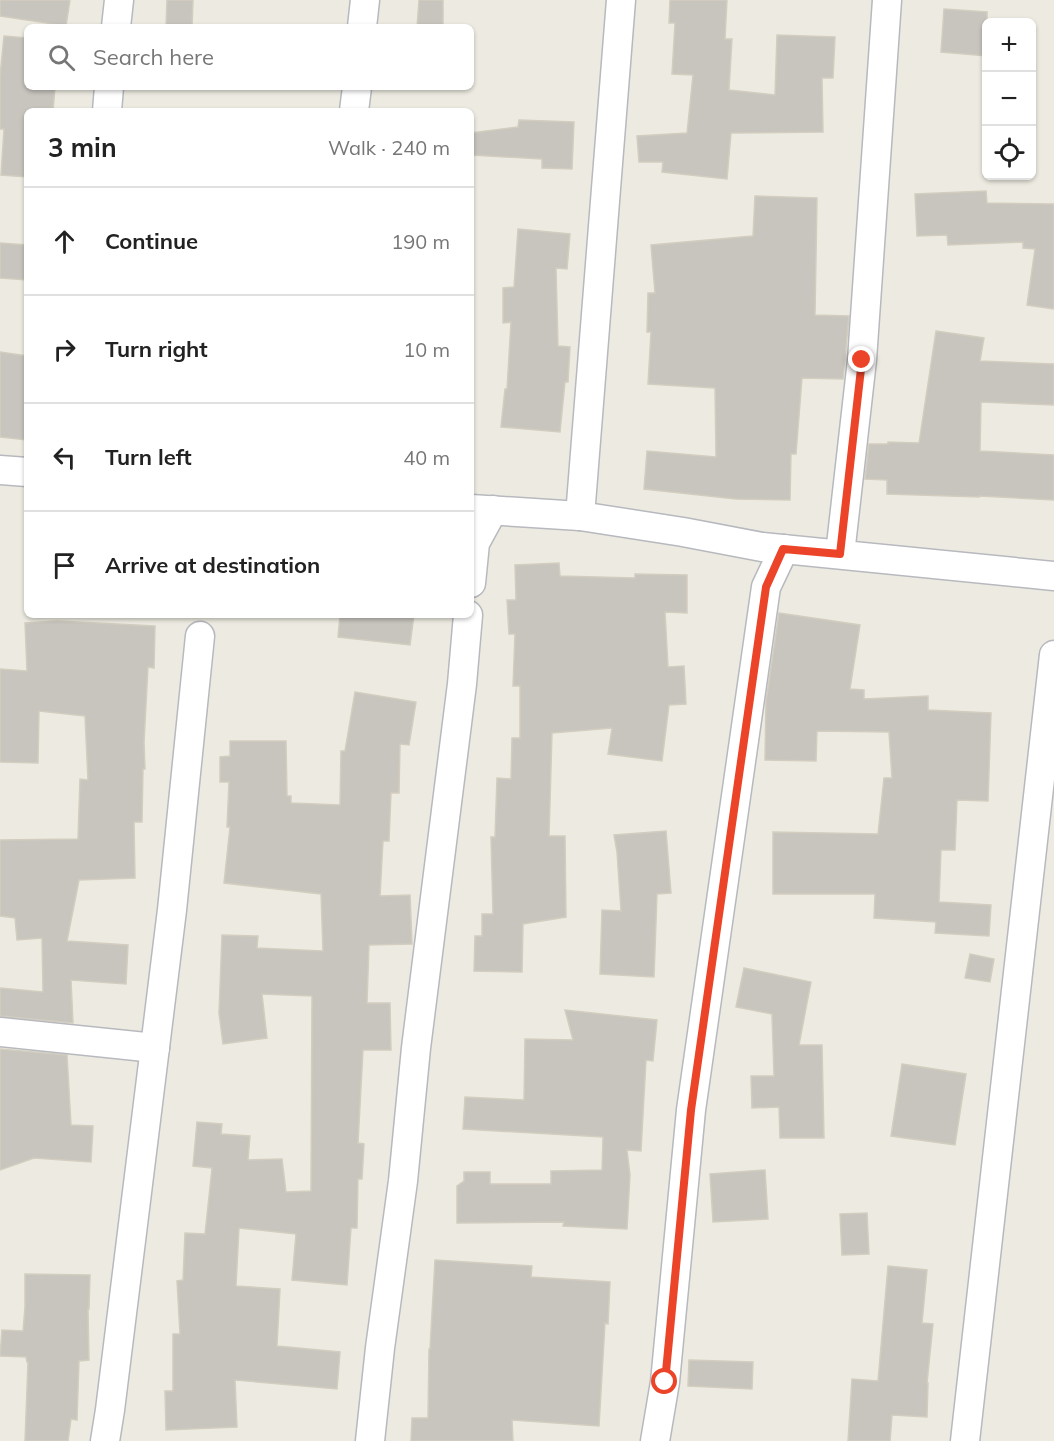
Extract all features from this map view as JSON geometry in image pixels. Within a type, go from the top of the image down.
[{"type":"street","points":[[116,24],[119,0]]},
{"type":"street","points":[[362,24],[365,0]]},
{"type":"street","points":[[580,516],[621,0]]},
{"type":"street","points":[[840,554],[862,360],[887,0]]},
{"type":"street","points":[[107,108],[109,90]]},
{"type":"street","points":[[354,108],[357,90]]},
{"type":"street","points":[[0,470],[24,472]]},
{"type":"street","points":[[474,553],[482,510],[580,516],[762,547],[1054,576]]},
{"type":"street","points":[[655,1441],[665,1382],[696,1074],[766,587],[783,549]]},
{"type":"street","points":[[370,1441],[403,1181],[416,1048],[462,684],[468,618]]},
{"type":"street","points":[[105,1441],[172,910],[200,636]]},
{"type":"street","points":[[965,1441],[1054,655]]},
{"type":"street","points":[[0,1032],[155,1047]]},
{"type":"building","points":[[0,0],[70,0],[66,24],[0,16]]},
{"type":"building","points":[[167,0],[193,0],[192,24],[166,24]]},
{"type":"building","points":[[419,0],[443,0],[443,24],[417,24]]},
{"type":"building","points":[[670,0],[727,0],[725,39],[732,39],[729,90],[775,95],[777,35],[835,37],[833,78],[822,78],[823,132],[731,133],[727,179],[662,172],[663,162],[639,162],[637,136],[687,133],[693,75],[672,74],[675,23],[669,23]]},
{"type":"building","points":[[944,9],[987,12],[987,18],[982,18],[982,56],[941,52]]},
{"type":"building","points":[[4,36],[24,38],[24,90],[55,90],[53,108],[24,108],[24,177],[1,175],[4,129],[0,129],[0,76]]},
{"type":"building","points":[[519,120],[574,122],[572,169],[542,168],[542,159],[474,155],[474,133],[518,127]]},
{"type":"building","points":[[986,191],[987,203],[1054,204],[1054,309],[1027,305],[1035,249],[1023,248],[1023,242],[948,245],[947,235],[917,236],[915,194]]},
{"type":"building","points":[[755,196],[817,198],[815,315],[849,316],[843,379],[802,378],[796,454],[791,454],[790,500],[736,499],[644,489],[647,451],[716,457],[715,388],[648,384],[651,332],[647,332],[648,293],[655,293],[651,245],[753,236]]},
{"type":"building","points":[[518,229],[570,234],[567,269],[556,268],[558,346],[570,347],[568,382],[565,382],[560,432],[501,427],[505,389],[507,389],[511,322],[503,323],[503,288],[514,287]]},
{"type":"building","points":[[0,243],[24,245],[24,280],[0,278]]},
{"type":"building","points":[[936,331],[984,338],[980,361],[1054,364],[1054,405],[981,402],[980,451],[1054,455],[1054,500],[887,494],[887,480],[865,479],[869,444],[919,443]]},
{"type":"building","points":[[0,352],[24,356],[24,440],[0,437]]},
{"type":"building","points":[[559,563],[560,576],[635,578],[635,574],[687,575],[687,613],[665,612],[668,667],[684,666],[686,704],[669,705],[662,761],[608,754],[612,728],[552,733],[549,836],[565,836],[566,917],[523,924],[522,972],[474,971],[475,936],[482,936],[482,914],[493,914],[491,837],[495,837],[497,778],[511,779],[512,738],[520,738],[520,686],[513,686],[515,634],[509,634],[507,600],[516,600],[515,565]]},
{"type":"building","points":[[779,613],[860,625],[850,689],[864,690],[864,699],[928,696],[928,710],[991,713],[988,801],[957,800],[955,850],[941,850],[939,902],[991,905],[989,936],[935,933],[936,922],[874,918],[875,894],[773,894],[773,832],[878,834],[884,778],[892,778],[889,732],[817,731],[816,761],[765,760],[766,702]]},
{"type":"building","points":[[340,618],[414,618],[410,645],[338,637]]},
{"type":"building","points":[[57,621],[155,626],[154,668],[148,667],[142,822],[134,822],[135,878],[79,880],[67,941],[128,945],[126,984],[71,980],[73,1023],[0,1016],[0,988],[43,992],[42,938],[17,940],[15,918],[0,916],[0,840],[78,839],[80,779],[88,780],[85,716],[39,711],[38,763],[0,762],[0,669],[27,671],[25,623]]},
{"type":"building","points":[[355,692],[416,702],[409,745],[400,744],[399,793],[391,793],[389,841],[383,841],[380,896],[410,895],[412,944],[369,945],[367,1003],[390,1003],[391,1050],[363,1050],[358,1143],[364,1144],[362,1179],[358,1179],[357,1228],[351,1228],[347,1285],[292,1280],[296,1234],[239,1228],[236,1286],[280,1289],[277,1346],[340,1352],[337,1389],[235,1380],[237,1427],[166,1430],[165,1391],[173,1391],[173,1334],[180,1334],[177,1281],[183,1280],[185,1233],[205,1234],[212,1168],[193,1166],[197,1122],[222,1124],[221,1134],[250,1136],[248,1160],[282,1159],[286,1192],[311,1191],[312,996],[262,994],[267,1038],[223,1044],[219,1013],[222,935],[258,936],[257,948],[323,951],[321,894],[224,883],[230,827],[227,827],[229,782],[220,782],[220,757],[230,756],[230,741],[286,741],[287,796],[291,796],[291,803],[340,805],[341,751],[345,751]]},
{"type":"building","points":[[666,831],[671,893],[657,894],[654,977],[600,974],[602,910],[621,911],[614,835]]},
{"type":"building","points":[[970,954],[994,959],[990,982],[965,978]]},
{"type":"building","points":[[744,968],[811,982],[799,1045],[822,1045],[824,1138],[780,1138],[779,1107],[752,1108],[751,1076],[774,1076],[772,1014],[736,1007]]},
{"type":"building","points":[[565,1010],[657,1020],[653,1061],[646,1060],[641,1151],[627,1150],[630,1175],[627,1229],[563,1226],[564,1222],[457,1223],[457,1186],[464,1181],[464,1172],[490,1172],[490,1184],[551,1184],[551,1171],[602,1170],[603,1137],[463,1129],[465,1097],[524,1100],[525,1039],[573,1040]]},
{"type":"building","points":[[0,1049],[67,1055],[71,1125],[93,1126],[91,1162],[34,1158],[0,1170]]},
{"type":"building","points":[[902,1064],[966,1074],[955,1145],[891,1136]]},
{"type":"building","points":[[765,1170],[768,1219],[713,1222],[710,1174]]},
{"type":"building","points":[[867,1213],[869,1254],[842,1255],[840,1214]]},
{"type":"building","points":[[435,1260],[532,1266],[531,1277],[610,1282],[608,1324],[605,1323],[599,1426],[512,1420],[513,1441],[411,1441],[412,1418],[428,1418],[429,1349]]},
{"type":"building","points":[[888,1266],[927,1270],[922,1323],[933,1324],[927,1383],[927,1417],[892,1415],[890,1441],[848,1441],[852,1379],[878,1381]]},
{"type":"building","points":[[25,1274],[90,1275],[89,1360],[79,1361],[77,1420],[71,1419],[68,1441],[25,1441],[28,1362],[26,1357],[0,1356],[2,1330],[23,1331]]},
{"type":"building","points":[[689,1360],[753,1362],[752,1389],[688,1386]]},
{"type":"route","points":[[665,1382],[691,1110],[766,587],[783,549],[840,554],[862,360]]}]
